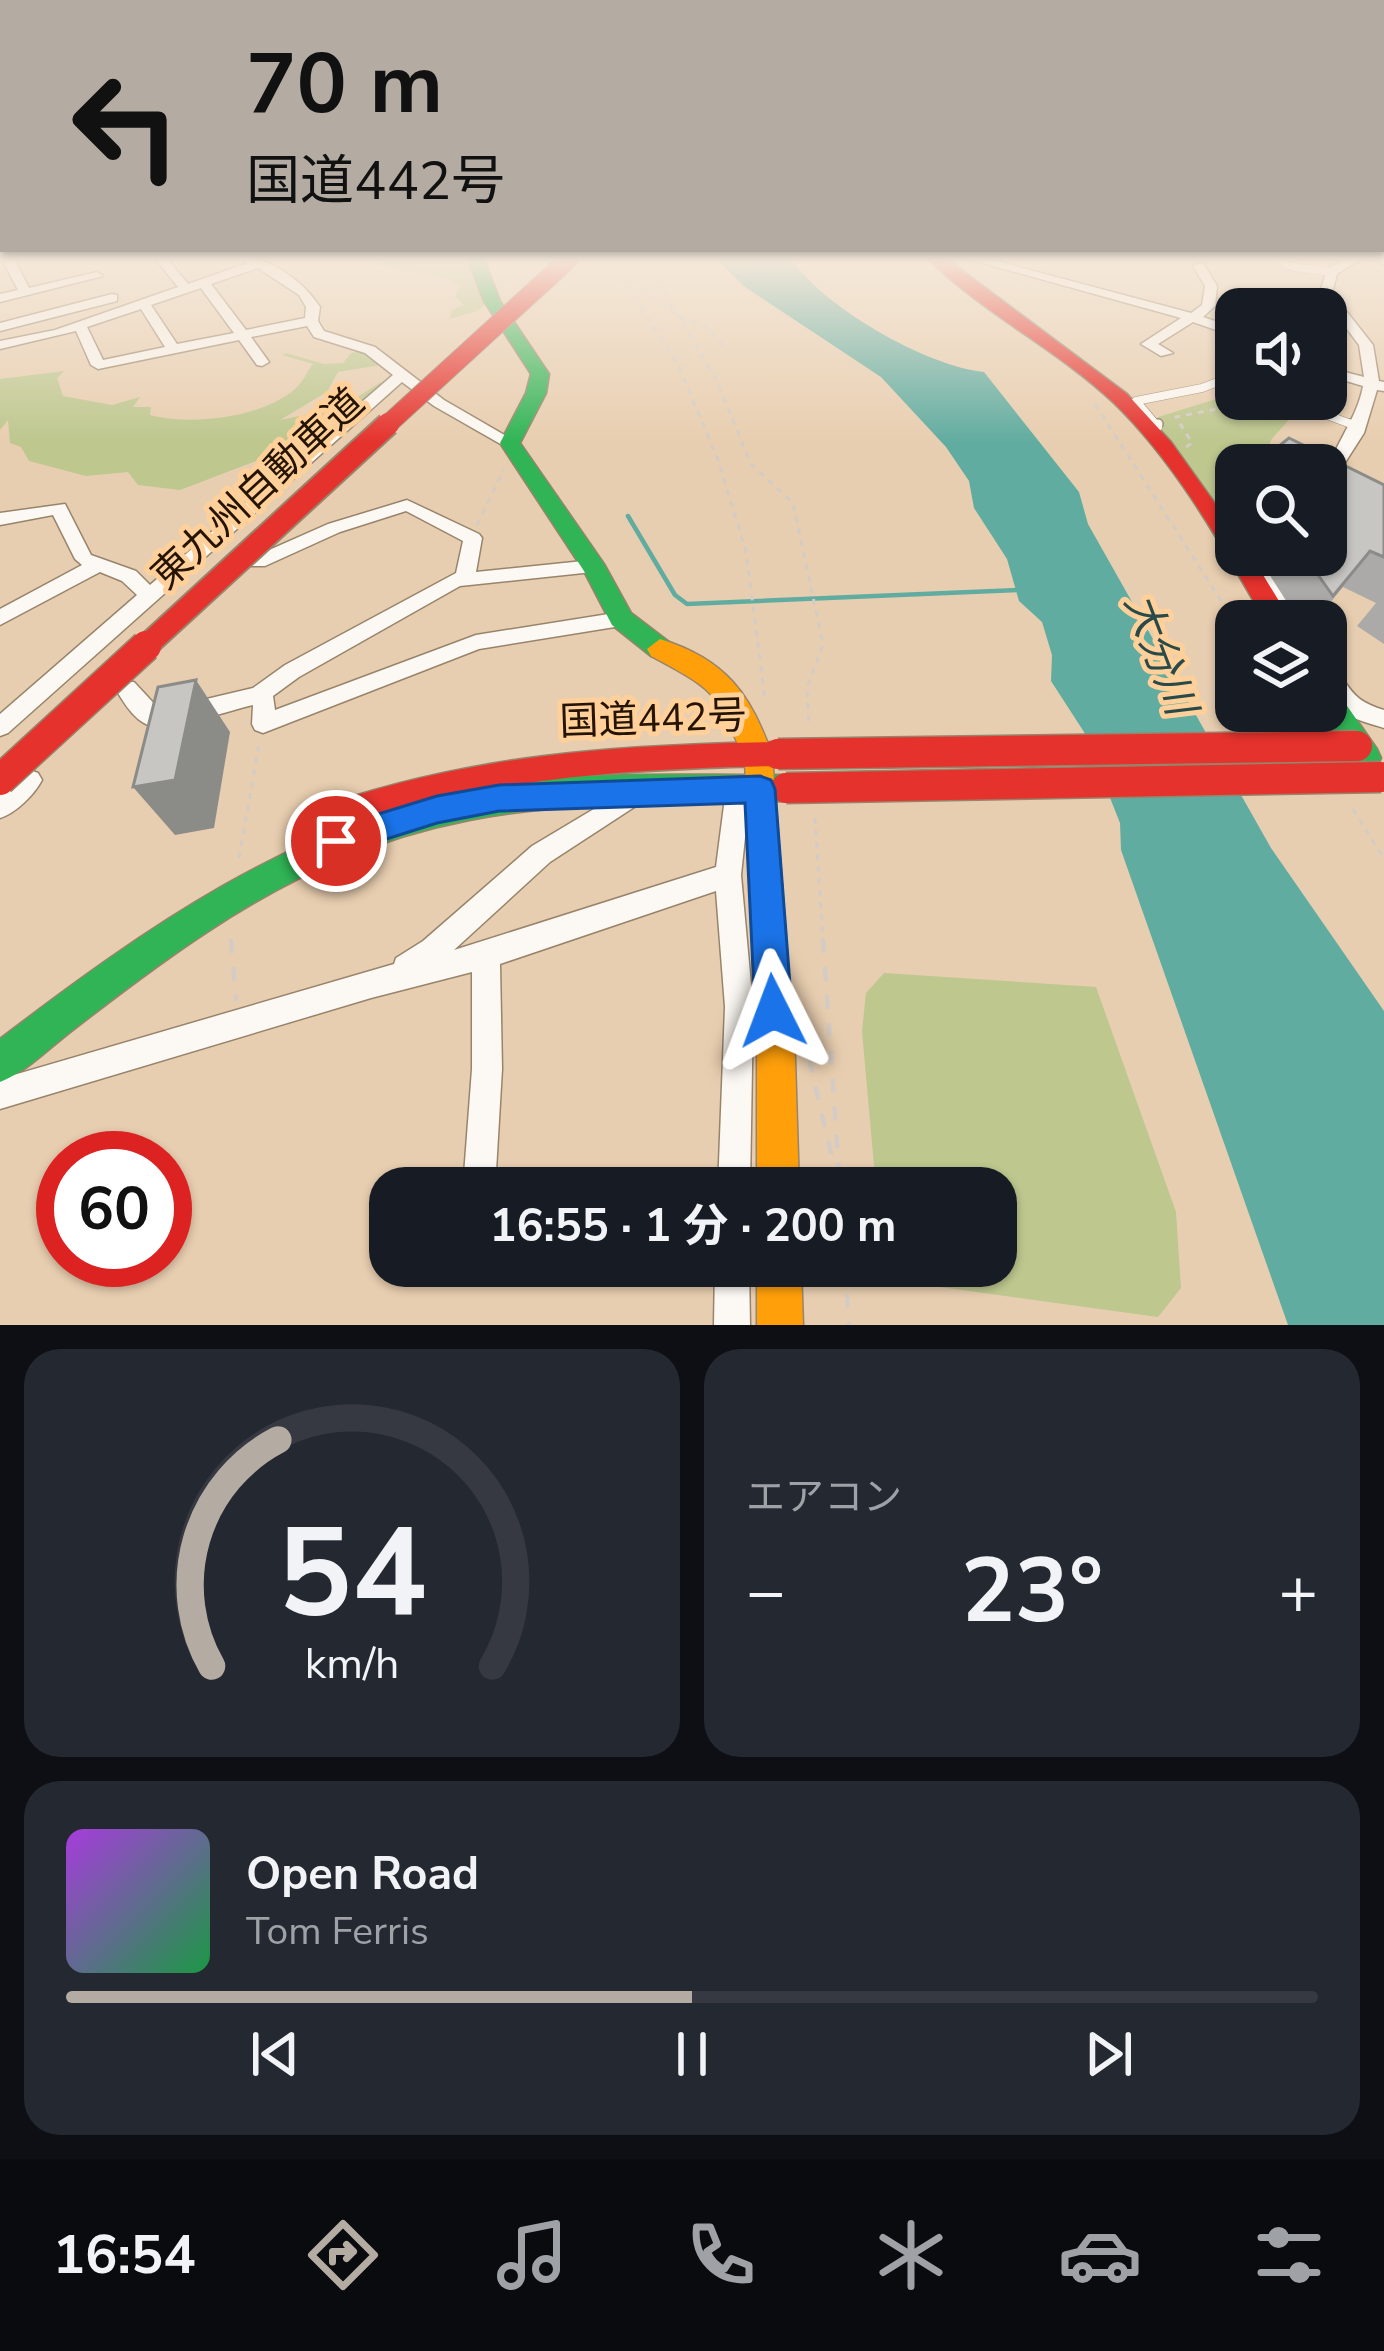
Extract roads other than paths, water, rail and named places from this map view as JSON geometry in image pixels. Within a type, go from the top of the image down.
[{"type":"main road","name":"東九州自動車道","points":[[0,755],[483,319]]},
{"type":"main road","name":"東九州自動車道","points":[[0,780],[503,319]]},
{"type":"main road","points":[[506,319],[536,362],[541,380],[508,454],[592,566],[621,619],[649,644],[711,675],[731,692],[767,754],[761,789],[778,1167]]},
{"type":"main road","points":[[1018,319],[1089,371],[1162,440],[1215,511]]},
{"type":"main road","points":[[1347,720],[1371,746],[1383,778]]},
{"type":"main road","name":"国道442号","points":[[0,1036],[201,887],[274,843],[374,798],[441,777],[506,765],[767,754],[1371,746]]},
{"type":"main road","name":"国道442号","points":[[0,1063],[180,925],[317,849],[393,821],[470,802],[639,792],[1383,778]]},
{"type":"main road","points":[[779,1287],[780,1325]]},
{"type":"street","points":[[0,327],[32,319]]},
{"type":"street","points":[[0,345],[100,319]]},
{"type":"street","points":[[154,319],[174,350]]},
{"type":"street","points":[[233,319],[262,362]]},
{"type":"street","points":[[1166,353],[1148,344],[1189,319]]},
{"type":"street","points":[[1347,319],[1371,346],[1381,387],[1347,450]]},
{"type":"street","points":[[80,326],[98,365],[311,321],[319,334],[370,350],[508,454]]},
{"type":"street","points":[[0,808],[511,326]]},
{"type":"street","points":[[0,727],[401,374]]},
{"type":"street","points":[[1347,378],[1381,387]]},
{"type":"street","points":[[258,562],[334,528],[403,505],[416,507],[472,538],[465,577]]},
{"type":"street","points":[[0,518],[59,508],[79,554],[129,576],[149,595]]},
{"type":"street","points":[[0,618],[98,565]]},
{"type":"street","points":[[126,688],[158,719],[259,695],[292,671],[465,577],[592,566]]},
{"type":"street","points":[[259,695],[264,699],[262,724],[476,642],[621,619]]},
{"type":"street","points":[[1347,704],[1351,710],[1384,719]]},
{"type":"street","points":[[735,1167],[740,1007],[728,874],[761,789]]},
{"type":"street","points":[[371,984],[433,950],[541,854],[639,792]]},
{"type":"street","points":[[0,1094],[371,984],[486,956],[728,874]]},
{"type":"street","points":[[480,1167],[487,1069],[486,956]]},
{"type":"street","points":[[732,1287],[732,1325]]},
{"type":"lane","points":[[1162,440],[1160,426],[1136,400],[1215,383]]},
{"type":"lane","points":[[1340,420],[1362,428]]},
{"type":"water","name":"大分川","points":[[793,319],[858,319],[934,359],[984,372],[1079,492],[1088,524],[1271,848],[1384,1011],[1384,1325],[1288,1325],[1121,850],[1120,823],[1084,732],[1051,681],[1052,655],[1042,622],[1019,601],[1007,559],[974,508],[969,481],[946,447],[881,377]]},
{"type":"waterway","points":[[628,516],[675,595],[687,604],[1020,590]]}]
